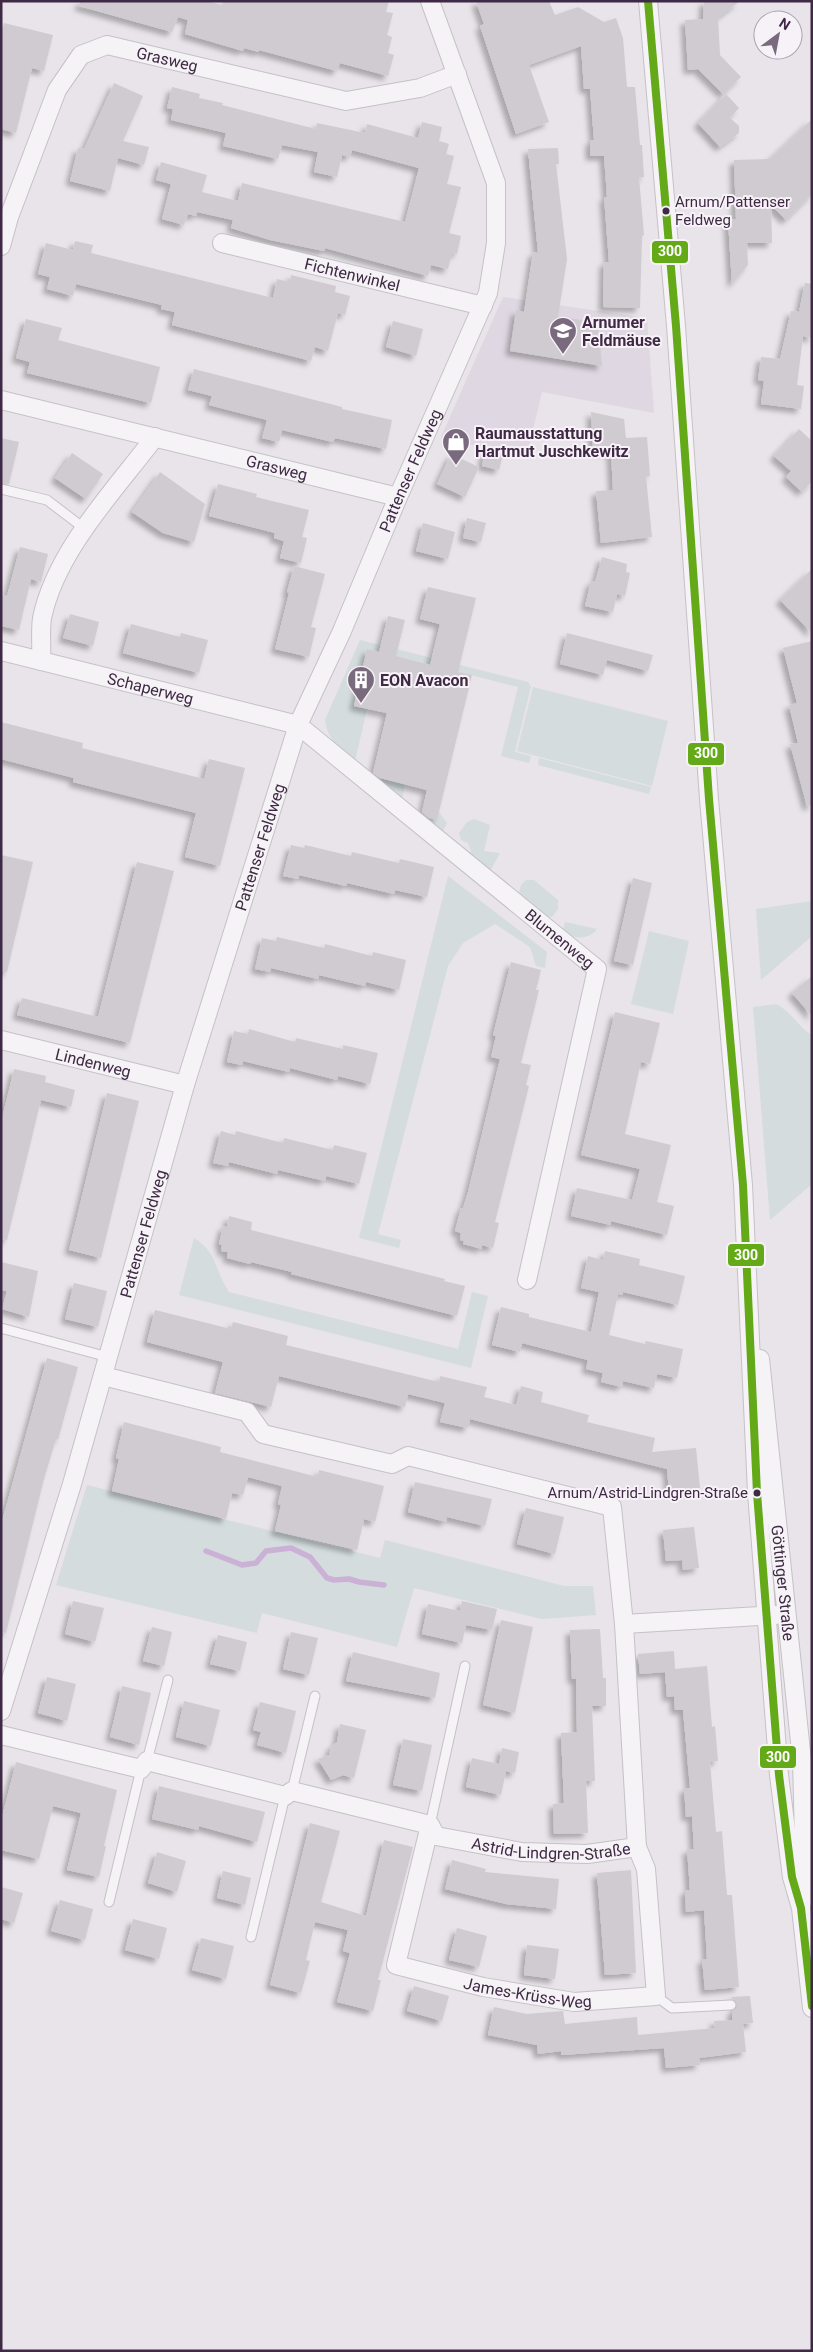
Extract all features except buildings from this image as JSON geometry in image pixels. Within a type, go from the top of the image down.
[{"type":"street","name":"Pattenser Feldweg","points":[[1,1711],[103,1376],[185,1085],[298,725],[342,630],[488,293],[496,244],[496,183],[430,1]]},
{"type":"street","name":"Göttinger Straße","points":[[648,1],[676,326],[709,790],[748,1258],[802,1761],[805,1879],[801,1908]]},
{"type":"street","name":"Grasweg","points":[[1,246],[9,217],[57,90],[81,55],[90,51],[107,45],[346,101],[420,88],[457,74]]},
{"type":"street","name":"Fichtenwinkel","points":[[222,243],[483,306]]},
{"type":"street","name":"Grasweg","points":[[1,400],[398,497]]},
{"type":"street","points":[[41,661],[42,620],[55,576],[86,528],[155,437]]},
{"type":"street","name":"Schaperweg","points":[[1,651],[298,725]]},
{"type":"street","name":"Blumenweg","points":[[298,725],[597,969],[527,1280]]},
{"type":"street","name":"Lindenweg","points":[[1,1040],[185,1085]]},
{"type":"street","name":"Göttinger Straße","points":[[748,1258],[750,1372],[779,1775],[792,1877],[801,1908],[812,2008]]},
{"type":"street","name":"Astrid-Lindgren-Straße","points":[[1,1735],[288,1793],[430,1824],[436,1836],[522,1852],[587,1854],[637,1847],[624,1624],[612,1507],[408,1456],[392,1464],[263,1434],[247,1412],[103,1376]]},
{"type":"street","points":[[624,1624],[787,1614]]},
{"type":"street","name":"James-Krüss-Weg","points":[[430,1824],[396,1965],[483,1987],[574,2002],[656,1996]]},
{"type":"street","points":[[637,1847],[646,1869],[656,1996]]},
{"type":"lane","points":[[1,489],[47,500],[86,528]]},
{"type":"lane","points":[[1,1328],[108,1357]]},
{"type":"lane","points":[[430,1824],[465,1666]]},
{"type":"lane","points":[[108,1902],[168,1680]]},
{"type":"lane","points":[[251,1938],[315,1696]]},
{"type":"lane","points":[[656,1996],[672,2008],[731,2005]]},
{"type":"shaded area","name":"Arnumer Feldmäuse","points":[[503,297],[647,318],[654,413],[542,392],[526,459],[441,437]]},
{"type":"shaded area","points":[[360,640],[528,682],[531,687],[515,752],[531,756],[529,763],[501,756],[518,687],[367,649],[354,705],[367,709],[355,761],[339,748],[332,739],[325,720]]},
{"type":"shaded area","points":[[533,687],[668,721],[652,786],[517,751]]},
{"type":"shaded area","points":[[539,758],[651,787],[649,794],[538,765]]},
{"type":"shaded area","points":[[372,776],[405,784],[402,800]]},
{"type":"shaded area","points":[[439,812],[447,823],[442,833],[421,816],[437,820]]},
{"type":"shaded area","points":[[474,819],[490,825],[484,851],[500,853],[489,873],[468,856],[471,851],[468,843],[461,840],[459,833],[467,822]]},
{"type":"shaded area","points":[[448,876],[547,952],[545,968],[536,966],[530,947],[495,924],[463,943],[448,966],[378,1234],[401,1240],[399,1248],[359,1238]]},
{"type":"shaded area","points":[[526,880],[534,880],[558,900],[558,909],[552,917],[542,916],[518,896],[521,885]]},
{"type":"shaded area","points":[[812,901],[812,936],[761,980],[756,909]]},
{"type":"shaded area","points":[[565,922],[597,929],[585,937],[571,936],[562,933]]},
{"type":"shaded area","points":[[649,931],[689,941],[673,1014],[631,1004]]},
{"type":"shaded area","points":[[776,1004],[812,1035],[812,1184],[770,1220],[753,1007]]},
{"type":"shaded area","points":[[194,1238],[212,1256],[229,1292],[458,1349],[472,1292],[488,1296],[471,1368],[179,1295]]},
{"type":"shaded area","points":[[87,1485],[380,1558],[385,1540],[564,1586],[593,1586],[596,1615],[542,1619],[414,1588],[397,1647],[262,1613],[257,1633],[56,1585]]},
{"type":"waterway","points":[[206,1551],[242,1565],[256,1563],[266,1551],[291,1548],[310,1557],[327,1578],[334,1580],[349,1579],[384,1585]]},
{"type":"transit line","name":"300","points":[[648,1],[676,326],[709,799],[743,1185],[757,1493],[779,1775],[792,1877],[801,1908],[812,2006]]},
{"type":"place","name":"Arnum/Pattenser Feldweg","points":[[666,211]]},
{"type":"place","name":"Arnumer Feldmäuse","points":[[563,355]]},
{"type":"place","name":"Raumausstattung Hartmut Juschkewitz","points":[[456,466]]},
{"type":"place","name":"EON Avacon","points":[[361,704]]},
{"type":"place","name":"Arnum/Astrid-Lindgren-Straße","points":[[757,1493]]}]
